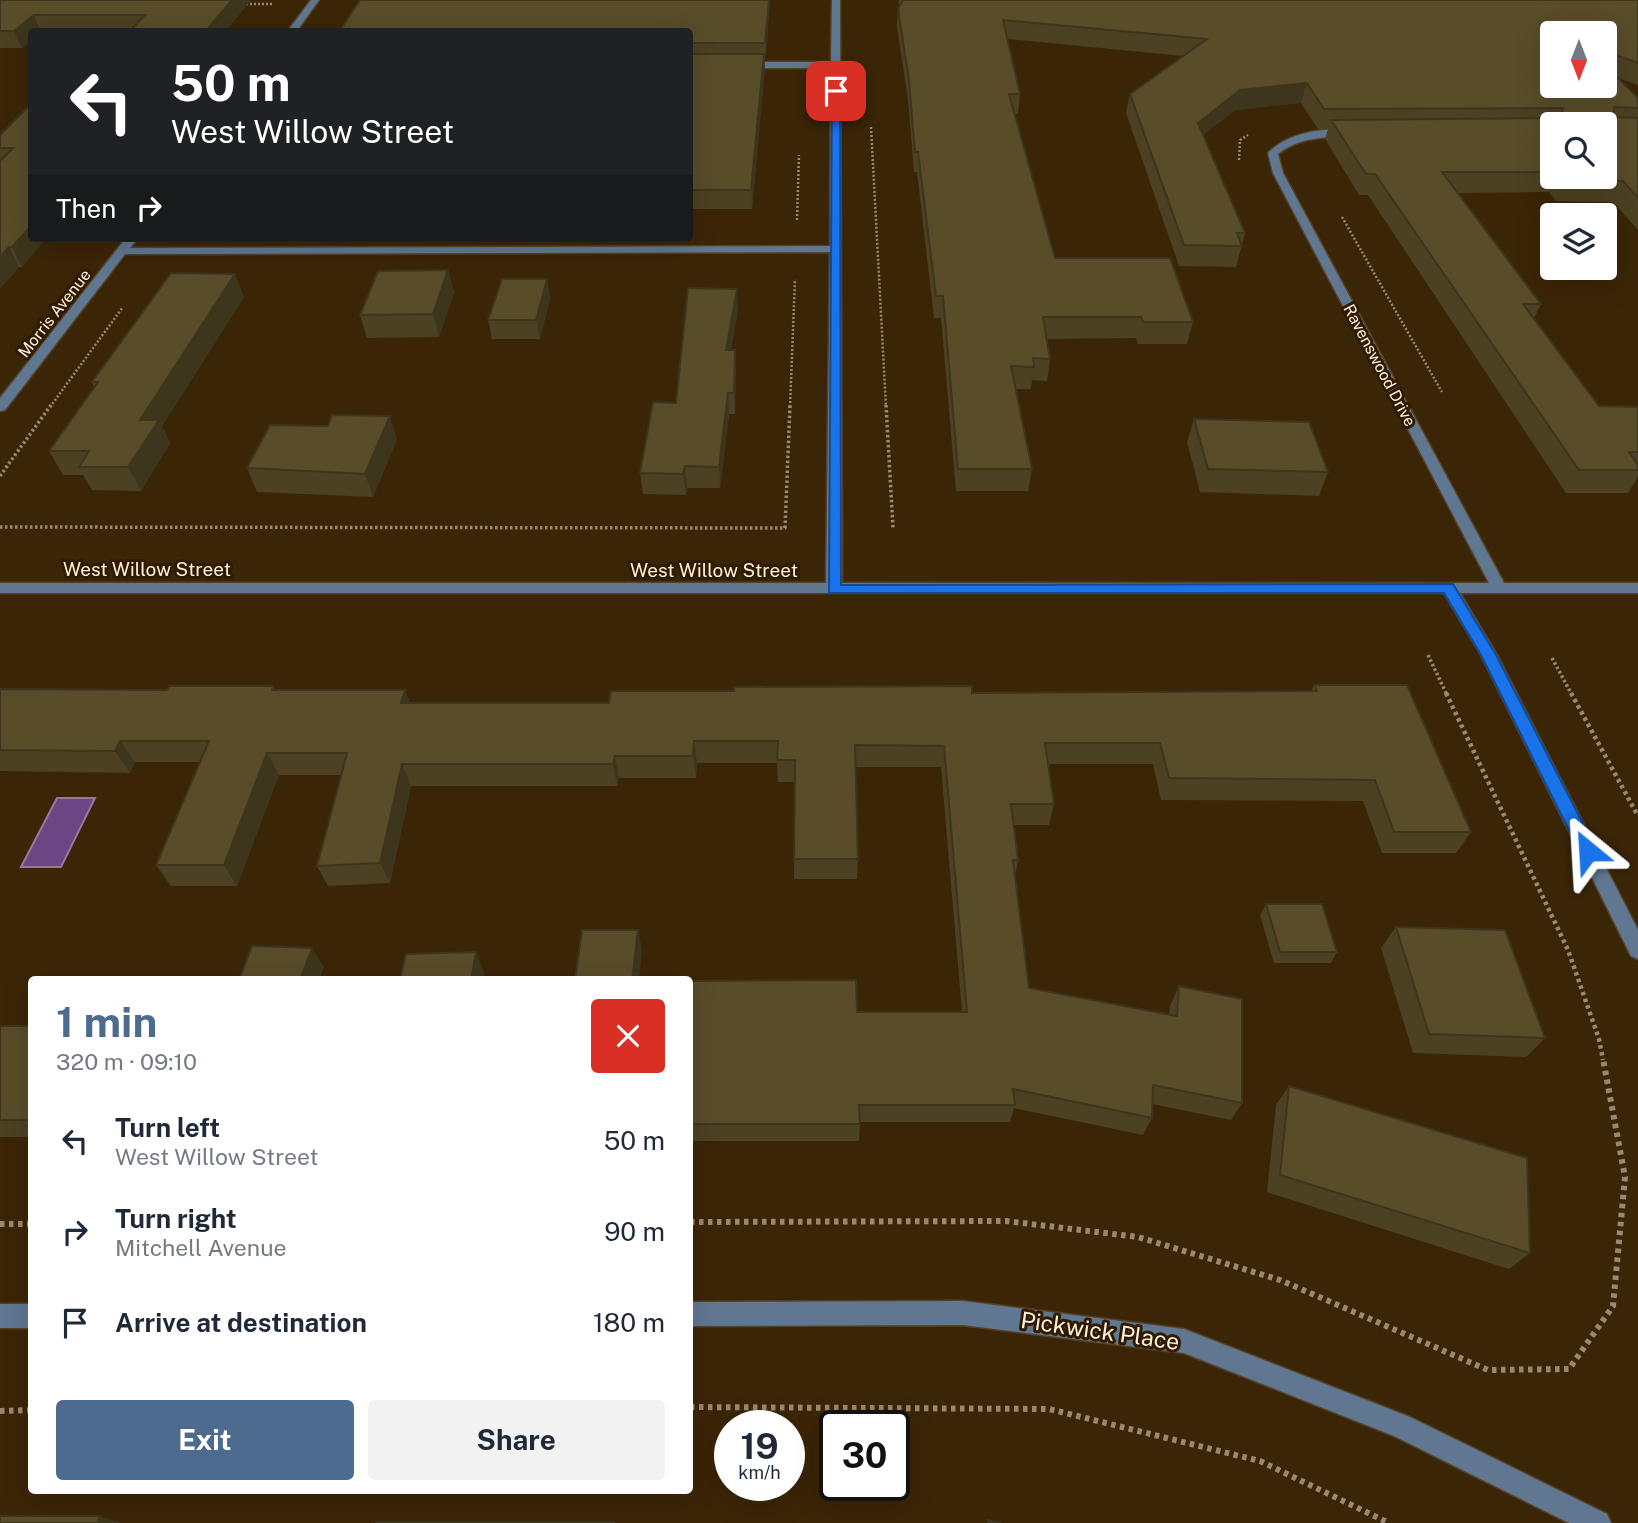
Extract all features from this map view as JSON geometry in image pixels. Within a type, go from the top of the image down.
[{"type":"street","points":[[293,28],[315,0]]},
{"type":"street","points":[[834,590],[836,0]]},
{"type":"street","points":[[727,65],[836,65]]},
{"type":"street","name":"Ravenswood Drive","points":[[1364,132],[1307,135],[1284,143],[1273,153],[1278,173],[1499,588]]},
{"type":"street","name":"Morris Avenue","points":[[0,407],[129,242]]},
{"type":"street","points":[[122,251],[835,249]]},
{"type":"street","name":"West Willow Street","points":[[0,588],[1638,588]]},
{"type":"street","points":[[1448,588],[1489,655],[1638,950]]},
{"type":"street","name":"Pickwick Place","points":[[693,1314],[963,1312],[1184,1341],[1401,1426],[1598,1523]]},
{"type":"street","points":[[0,1316],[28,1316]]},
{"type":"path","points":[[231,4],[283,4]]},
{"type":"path","points":[[871,120],[893,528]]},
{"type":"path","points":[[1239,162],[1240,140],[1249,135]]},
{"type":"path","points":[[797,231],[800,148]]},
{"type":"path","points":[[1340,213],[1442,392]]},
{"type":"path","points":[[0,527],[785,528],[795,271]]},
{"type":"path","points":[[0,476],[126,303]]},
{"type":"path","points":[[693,1222],[1006,1221],[1138,1237],[1280,1280],[1488,1370],[1569,1369],[1613,1306],[1625,1177],[1599,1039],[1568,950],[1428,655]]},
{"type":"path","points":[[1552,657],[1638,816]]},
{"type":"path","points":[[0,1224],[28,1224]]},
{"type":"path","points":[[693,1407],[1049,1409],[1261,1461],[1389,1523]]},
{"type":"path","points":[[0,1411],[28,1410]]},
{"type":"shaded area","points":[[57,798],[95,798],[61,867],[21,867]]},
{"type":"building","points":[[0,0],[232,0],[208,28],[133,28],[145,15],[34,15],[14,31],[0,31]]},
{"type":"building","points":[[360,0],[769,0],[765,43],[693,43],[693,28],[342,28]]},
{"type":"building","points":[[903,0],[1638,0],[1638,63],[1617,55],[1617,21],[1540,21],[1540,98],[1617,98],[1617,77],[1638,98],[1638,108],[1614,107],[1614,112],[1562,112],[1563,108],[1324,109],[1307,83],[1240,90],[1198,123],[1245,233],[1237,233],[1242,246],[1184,245],[1130,94],[1207,39],[1003,20],[1020,94],[1009,94],[1055,258],[1170,258],[1193,322],[1143,322],[1141,317],[1043,317],[1050,359],[1033,358],[1034,367],[1011,366],[1032,469],[958,469],[943,296],[936,296],[898,9]]},
{"type":"building","points":[[693,54],[764,54],[751,190],[693,190]]},
{"type":"building","points":[[28,107],[28,229],[0,257],[0,161],[13,148],[0,148],[0,135]]},
{"type":"building","points":[[1617,117],[1638,118],[1638,198],[1623,181],[1617,181]]},
{"type":"building","points":[[1540,118],[1540,172],[1442,172],[1541,304],[1523,304],[1599,406],[1638,407],[1638,452],[1629,452],[1638,465],[1638,470],[1579,470],[1375,174],[1366,174],[1331,120]]},
{"type":"building","points":[[448,270],[433,314],[360,315],[378,271]]},
{"type":"building","points":[[171,273],[235,274],[140,420],[159,420],[128,467],[79,467],[89,451],[49,451],[98,382],[92,382]]},
{"type":"building","points":[[502,279],[547,279],[536,320],[488,320]]},
{"type":"building","points":[[688,288],[737,289],[726,350],[735,350],[734,393],[728,393],[719,467],[685,466],[683,474],[640,473],[653,402],[676,403]]},
{"type":"building","points":[[332,415],[390,416],[365,474],[247,468],[270,425],[328,426]]},
{"type":"building","points":[[1194,419],[1309,422],[1328,472],[1208,469]]},
{"type":"building","points":[[1314,685],[1407,685],[1471,832],[1394,832],[1375,780],[1169,778],[1160,743],[1045,743],[1054,804],[1011,804],[1018,860],[1013,860],[1029,988],[1177,1016],[1179,986],[1242,999],[1242,1103],[1153,1085],[1152,1118],[1013,1089],[1015,1105],[859,1105],[860,1124],[693,1124],[693,981],[856,980],[857,1012],[967,1012],[944,746],[855,745],[858,859],[794,859],[795,760],[777,760],[778,741],[694,741],[693,756],[615,756],[613,764],[402,764],[380,863],[317,866],[347,753],[267,753],[224,865],[156,865],[209,741],[120,741],[115,751],[0,750],[0,689],[167,690],[169,686],[273,686],[272,690],[405,690],[401,703],[609,703],[611,691],[734,691],[734,687],[972,686],[972,693],[1317,691]]},
{"type":"building","points":[[1266,904],[1322,904],[1337,952],[1280,952]]},
{"type":"building","points":[[1396,927],[1505,930],[1545,1038],[1429,1034]]},
{"type":"building","points":[[582,930],[638,930],[632,976],[576,976]]},
{"type":"building","points":[[252,946],[312,948],[302,976],[241,976]]},
{"type":"building","points":[[476,952],[472,976],[401,976],[406,954]]},
{"type":"building","points":[[0,1026],[28,1026],[28,1120],[0,1120]]},
{"type":"building","points":[[1289,1086],[1527,1158],[1530,1253],[1280,1175]]},
{"type":"building","points":[[0,1516],[100,1516],[98,1523],[0,1523]]},
{"type":"building","points":[[614,1522],[614,1523],[376,1523]]},
{"type":"route","points":[[836,91],[834,590],[1448,588],[1489,655],[1588,851]]}]
